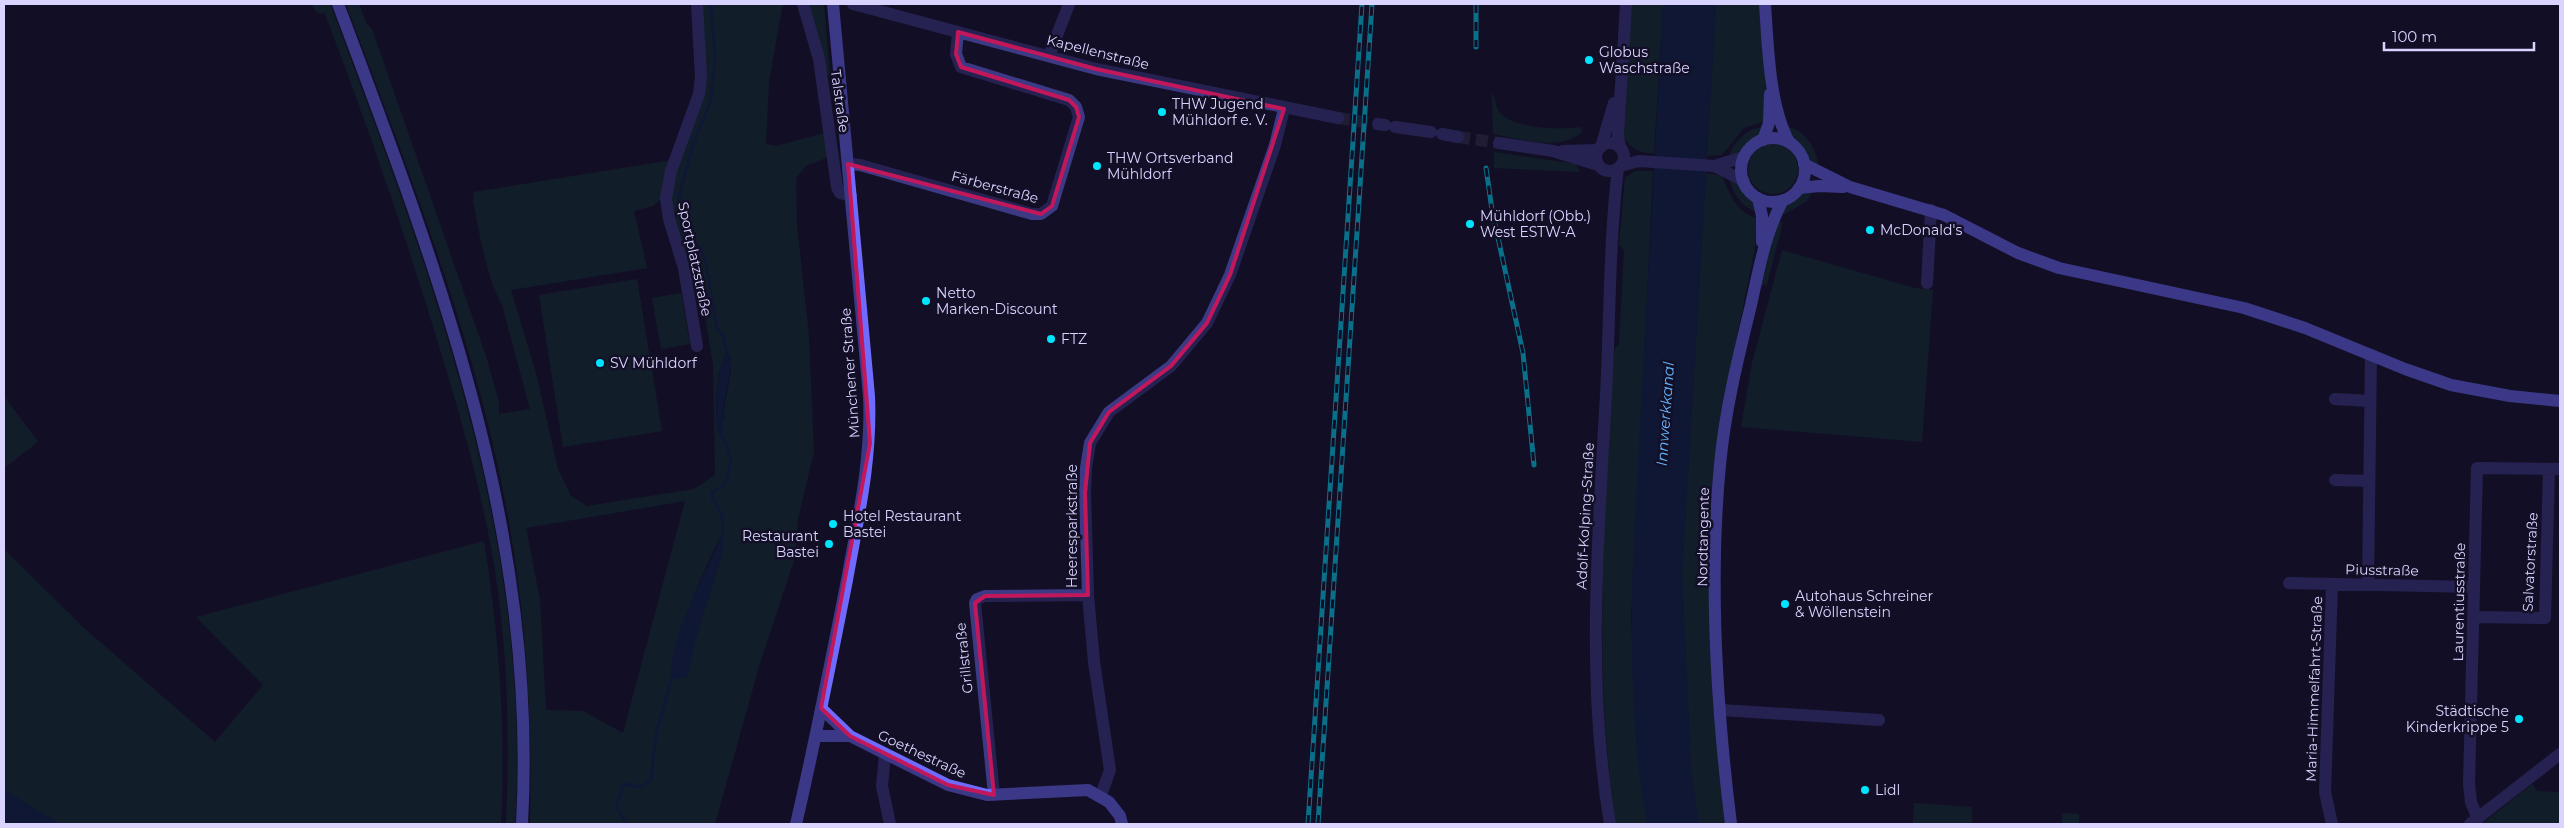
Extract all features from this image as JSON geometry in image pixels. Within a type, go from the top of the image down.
[{"type":"street","points":[[338,4],[444,300],[464,366],[491,470],[506,547],[517,626],[523,715],[522,824]]},
{"type":"street","name":"Sportplatzstraße","points":[[697,4],[701,76],[699,94],[671,171],[666,198],[669,219],[684,268],[697,346]]},
{"type":"street","name":"Talstraße","points":[[803,4],[818,53],[837,186],[840,193],[851,196]]},
{"type":"street","name":"Münchener Straße","points":[[796,824],[816,736],[865,488],[870,443],[869,396],[834,4]]},
{"type":"street","name":"Kapellenstraße","points":[[853,4],[1096,69],[1284,109],[1338,118]]},
{"type":"street","points":[[1049,56],[1069,4]]},
{"type":"street","points":[[1619,167],[1623,160],[1618,135],[1626,4]]},
{"type":"street","points":[[1765,4],[1772,74],[1781,123],[1789,142]]},
{"type":"street","name":"Färberstraße","points":[[848,164],[860,165],[1032,214],[1041,214],[1052,206],[1078,117],[1076,108],[1069,100],[961,67],[956,54],[958,32]]},
{"type":"street","points":[[1601,167],[1596,157],[1613,108],[1622,64]]},
{"type":"street","points":[[1763,140],[1769,123],[1772,74]]},
{"type":"street","name":"Heeresparkstraße","points":[[1101,795],[1110,770],[1094,662],[1088,595],[1085,493],[1090,443],[1109,412],[1166,371],[1182,356],[1207,323],[1230,275],[1275,145],[1284,109]]},
{"type":"street","points":[[1386,125],[1458,136]]},
{"type":"street","points":[[1783,200],[1768,201],[1758,198],[1748,189],[1744,181],[1742,169],[1744,157],[1752,147],[1763,140],[1776,138],[1789,142],[1799,151],[1804,164],[1805,174],[1799,188],[1819,186],[1850,187]]},
{"type":"street","points":[[1499,143],[1553,151],[1611,171],[1639,161],[1714,166],[1744,157]]},
{"type":"street","points":[[1553,151],[1600,148],[1613,144],[1639,161]]},
{"type":"street","points":[[1804,164],[1850,187],[1931,210],[1969,226],[2018,253],[2059,268],[2244,308],[2305,328],[2433,380],[2510,396],[2560,401]]},
{"type":"street","points":[[1714,166],[1744,181]]},
{"type":"street","name":"Adolf-Kolping-Straße","points":[[1601,167],[1613,208]]},
{"type":"street","name":"Adolf-Kolping-Straße","points":[[1610,824],[1601,757],[1596,602],[1611,295],[1613,208],[1619,167]]},
{"type":"street","name":"Nordtangente","points":[[1731,824],[1721,710],[1716,589],[1720,465],[1727,407],[1762,255],[1773,218],[1783,200],[1799,188]]},
{"type":"street","name":"Nordtangente","points":[[1758,198],[1762,216],[1762,255]]},
{"type":"street","points":[[1927,283],[1931,210]]},
{"type":"street","points":[[2368,584],[2371,356]]},
{"type":"street","points":[[2335,399],[2370,401]]},
{"type":"street","name":"Laurentiusstraße","points":[[2474,821],[2469,784],[2477,468],[2555,469]]},
{"type":"street","name":"Salvatorstraße","points":[[2474,617],[2545,618],[2555,469]]},
{"type":"street","points":[[2335,480],[2369,481]]},
{"type":"street","name":"Piusstraße","points":[[2289,583],[2474,587]]},
{"type":"street","name":"Maria-Himmelfahrt-Straße","points":[[2332,584],[2326,792],[2332,824]]},
{"type":"street","name":"Grillstraße","points":[[994,795],[975,603],[985,596],[1088,595]]},
{"type":"street","name":"Goethestraße","points":[[821,708],[850,736],[960,790],[994,795],[1082,790],[1101,795]]},
{"type":"street","points":[[1721,710],[1879,720]]},
{"type":"street","name":"Goethestraße","points":[[816,736],[850,736]]},
{"type":"street","points":[[885,754],[882,786],[890,824]]},
{"type":"street","points":[[2474,821],[2560,754]]},
{"type":"street","points":[[1101,795],[1115,809],[1122,824]]},
{"type":"highlighted area","points":[[958,32],[1096,69],[1284,109],[1230,275],[1207,323],[1171,366],[1109,412],[1090,443],[1085,493],[1088,595],[985,596],[975,603],[994,795],[948,785],[850,736],[821,708],[870,443],[848,164],[1032,214],[1041,214],[1052,206],[1079,117],[1076,107],[1069,100],[961,67],[956,54]]},
{"type":"green space","points":[[311,4],[330,4],[403,204],[437,304],[466,405],[490,508],[507,611],[516,717],[515,824],[506,824],[507,694],[499,596],[475,471],[440,350],[381,166],[325,14],[317,13]]},
{"type":"green space","points":[[346,4],[359,4],[366,23],[372,29],[486,356],[499,402],[499,414],[530,409],[502,305],[491,280],[484,254],[473,201],[474,192],[672,160],[660,200],[653,206],[634,211],[647,268],[511,290],[536,373],[558,469],[571,496],[587,506],[694,489],[715,475],[713,365],[696,261],[683,255],[669,195],[697,111],[699,4],[785,4],[782,8],[769,82],[766,144],[776,146],[825,133],[828,157],[806,166],[796,178],[797,226],[809,336],[814,452],[798,519],[794,560],[760,663],[715,824],[530,824],[530,739],[526,654],[516,569],[502,485],[472,362],[453,302],[412,182]],"holes":[[[727,351],[731,366],[724,419],[716,418],[716,400],[717,383]],[[685,501],[623,733],[583,711],[546,710],[540,600],[526,528]],[[722,534],[723,550],[696,638],[671,666],[686,615]]]},
{"type":"green space","points":[[808,4],[824,4],[830,75],[827,76]]},
{"type":"green space","points":[[1631,4],[1663,4],[1654,153],[1645,153],[1637,150],[1624,138]]},
{"type":"green space","points":[[1716,4],[1759,4],[1766,94],[1766,121],[1744,128],[1722,155],[1707,156]]},
{"type":"green space","points":[[1492,92],[1499,112],[1517,123],[1539,127],[1581,127],[1582,132],[1573,138],[1551,143],[1527,141],[1493,134]]},
{"type":"green space","points":[[1784,126],[1798,131],[1809,141],[1816,154],[1819,169],[1809,162],[1804,150],[1788,135]]},
{"type":"green space","points":[[1764,127],[1750,145],[1740,152],[1729,156],[1734,145],[1742,136],[1752,129]]},
{"type":"green space","points":[[1773,144],[1791,151],[1798,169],[1791,187],[1773,194],[1755,187],[1748,169],[1755,151]]},
{"type":"green space","points":[[1494,152],[1576,164],[1580,172],[1494,168]]},
{"type":"green space","points":[[1635,171],[1653,171],[1631,618],[1637,750],[1647,824],[1616,824],[1604,706],[1602,647],[1604,528],[1614,350],[1619,344],[1624,251],[1619,244],[1625,178]]},
{"type":"green space","points":[[1706,173],[1722,176],[1731,196],[1739,207],[1744,212],[1757,218],[1755,248],[1722,409],[1710,630],[1713,707],[1726,824],[1699,824],[1691,770],[1682,574]]},
{"type":"green space","points":[[1728,176],[1746,191],[1754,201],[1759,212],[1743,204],[1735,194]]},
{"type":"green space","points":[[1814,189],[1806,202],[1781,216],[1783,210],[1794,198]]},
{"type":"green space","points":[[1776,221],[1782,222],[1782,226],[1766,288],[1765,283],[1761,287],[1760,284]]},
{"type":"green space","points":[[1782,250],[1915,288],[1933,290],[1922,442],[1741,427],[1752,363]]},
{"type":"green space","name":"SV Mühldorf","points":[[637,279],[662,431],[563,447],[539,295]]},
{"type":"green space","points":[[681,293],[690,344],[661,349],[652,298]]},
{"type":"green space","points":[[4,396],[38,442],[4,468]]},
{"type":"green space","points":[[484,541],[494,612],[500,682],[503,753],[501,824],[60,824],[4,790],[4,549],[85,629],[215,742],[263,685],[196,617]]},
{"type":"green space","points":[[2532,784],[2537,791],[2560,792],[2560,824],[2482,824]]},
{"type":"green space","points":[[1914,803],[1972,807],[1972,824],[1913,824]]},
{"type":"green space","points":[[2062,813],[2079,814],[2079,824],[2062,824]]},
{"type":"water","name":"Innwerkkanal","points":[[1663,4],[1716,4],[1682,574],[1691,770],[1699,824],[1647,824],[1641,788],[1634,716],[1632,608],[1634,535]]},
{"type":"water","points":[[727,350],[731,366],[723,409],[723,431],[720,435],[717,432],[717,390],[720,370]]},
{"type":"water","points":[[723,533],[723,550],[696,638],[688,676],[680,679],[671,679],[672,661],[682,624]]},
{"type":"water","points":[[4,790],[60,824],[4,824]]},
{"type":"waterway","points":[[711,4],[715,58],[711,100],[693,145],[679,196],[682,227],[701,249],[706,264],[717,327],[723,336],[727,352]]},
{"type":"waterway","points":[[719,431],[727,445],[731,461],[725,485],[712,492],[713,500],[722,517],[722,537]]},
{"type":"waterway","points":[[627,824],[616,807],[624,784],[641,787],[651,780],[656,733],[672,677]]},
{"type":"tunnel","points":[[1338,118],[1378,124]]},
{"type":"tunnel","points":[[1458,137],[1499,143]]},
{"type":"railway","points":[[1308,824],[1362,4]]},
{"type":"railway","points":[[1318,824],[1372,4]]},
{"type":"railway","points":[[1476,4],[1476,47]]},
{"type":"railway","points":[[1486,168],[1492,210],[1523,353],[1534,465]]},
{"type":"place","name":"Globus Waschstraße","points":[[1589,60]]},
{"type":"place","name":"THW Jugend Mühldorf e. V.","points":[[1162,112]]},
{"type":"place","name":"THW Ortsverband Mühldorf","points":[[1097,166]]},
{"type":"place","name":"Mühldorf (Obb.) West ESTW-A","points":[[1470,224]]},
{"type":"place","name":"McDonald's","points":[[1870,230]]},
{"type":"place","name":"Netto Marken-Discount","points":[[926,301]]},
{"type":"place","name":"FTZ","points":[[1051,339]]},
{"type":"place","name":"SV Mühldorf","points":[[600,363]]},
{"type":"place","name":"Hotel Restaurant Bastei","points":[[833,524]]},
{"type":"place","name":"Restaurant Bastei","points":[[829,544]]},
{"type":"place","name":"Autohaus Schreiner & Wöllenstein","points":[[1785,604]]},
{"type":"place","name":"Städtische Kinderkrippe 5","points":[[2519,719]]},
{"type":"place","name":"Lidl","points":[[1865,790]]}]
